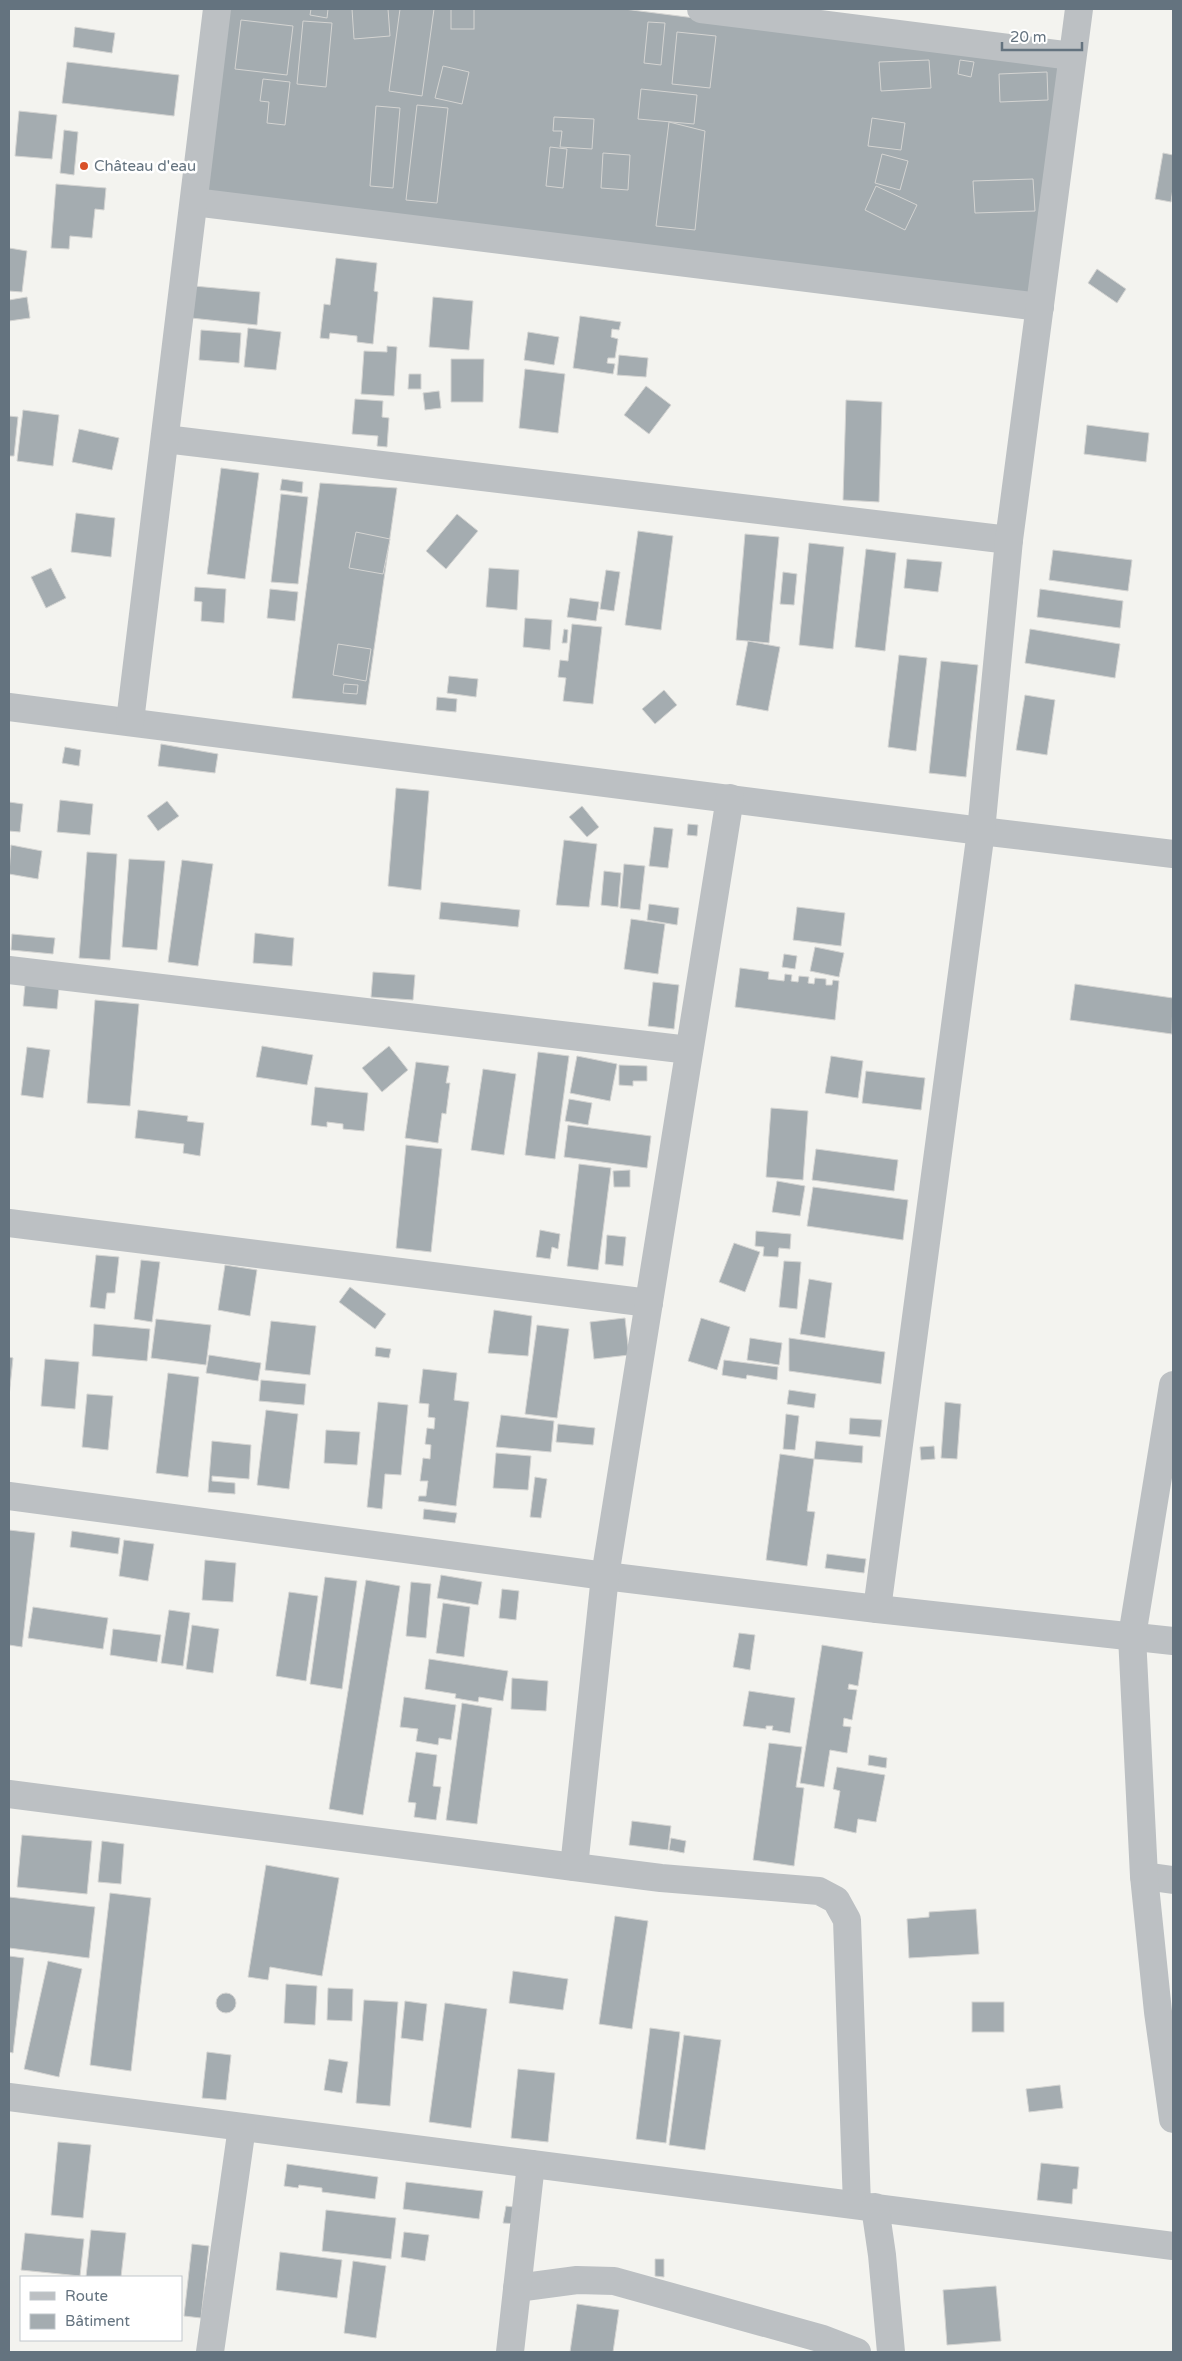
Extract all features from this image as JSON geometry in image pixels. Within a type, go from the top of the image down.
[{"type":"street","points":[[130,721],[217,9]]},
{"type":"street","points":[[701,9],[1072,56]]},
{"type":"street","points":[[877,1609],[981,831],[1009,540],[1079,9]]},
{"type":"street","points":[[194,202],[1040,308]]},
{"type":"street","points":[[165,439],[1009,540]]},
{"type":"street","points":[[9,707],[1173,854]]},
{"type":"street","points":[[574,1867],[605,1576],[730,798]]},
{"type":"street","points":[[9,970],[689,1050]]},
{"type":"street","points":[[9,1223],[649,1304]]},
{"type":"street","points":[[1173,1385],[1132,1636],[1144,1876],[1158,2012],[1173,2119]]},
{"type":"street","points":[[9,1496],[605,1576],[877,1609],[1173,1641]]},
{"type":"street","points":[[9,1794],[661,1878],[819,1891],[836,1900],[847,1920],[866,2206],[882,2255],[891,2352]]},
{"type":"street","points":[[1144,1876],[1173,1880]]},
{"type":"street","points":[[9,2097],[1173,2246]]},
{"type":"street","points":[[210,2352],[242,2127]]},
{"type":"street","points":[[510,2352],[531,2164]]},
{"type":"street","points":[[517,2288],[577,2280],[614,2281],[822,2346],[857,2352]]},
{"type":"building","points":[[225,9],[624,9],[1064,65],[1033,297],[203,194]]},
{"type":"building","points":[[311,9],[328,9],[327,18],[310,15]]},
{"type":"building","points":[[352,9],[388,9],[390,36],[354,39]]},
{"type":"building","points":[[400,9],[434,9],[422,96],[389,91]]},
{"type":"building","points":[[451,9],[474,9],[474,29],[451,29]]},
{"type":"building","points":[[241,20],[293,26],[287,75],[235,69]]},
{"type":"building","points":[[303,21],[332,23],[326,87],[297,84]]},
{"type":"building","points":[[648,22],[665,23],[661,65],[644,63]]},
{"type":"building","points":[[75,27],[115,33],[112,53],[73,47]]},
{"type":"building","points":[[677,32],[716,36],[710,88],[672,84]]},
{"type":"building","points":[[929,60],[931,88],[881,91],[879,62]]},
{"type":"building","points":[[960,60],[974,62],[971,77],[958,74]]},
{"type":"building","points":[[67,62],[179,75],[174,116],[62,103]]},
{"type":"building","points":[[443,66],[469,72],[462,104],[435,98]]},
{"type":"building","points":[[1047,72],[1048,100],[1000,102],[999,74]]},
{"type":"building","points":[[263,79],[290,82],[285,125],[267,123],[269,102],[260,101]]},
{"type":"building","points":[[641,89],[697,95],[694,124],[638,119]]},
{"type":"building","points":[[417,105],[448,108],[437,203],[406,200]]},
{"type":"building","points":[[376,106],[400,108],[393,188],[370,186]]},
{"type":"building","points":[[19,111],[57,115],[52,159],[15,156]]},
{"type":"building","points":[[554,117],[594,119],[592,149],[560,147],[562,131],[553,131]]},
{"type":"building","points":[[872,118],[905,123],[901,150],[868,146]]},
{"type":"building","points":[[669,122],[705,131],[695,230],[656,226]]},
{"type":"building","points":[[64,130],[78,132],[74,175],[60,173]]},
{"type":"building","points":[[550,147],[567,149],[563,188],[546,186]]},
{"type":"building","points":[[603,153],[630,155],[628,190],[601,188]]},
{"type":"building","points":[[1163,153],[1173,155],[1171,202],[1155,199]]},
{"type":"building","points":[[882,154],[908,161],[900,190],[875,183]]},
{"type":"building","points":[[1033,179],[1035,211],[975,213],[973,181]]},
{"type":"building","points":[[56,184],[106,188],[104,210],[95,209],[92,238],[70,236],[69,249],[51,248]]},
{"type":"building","points":[[876,186],[917,205],[905,230],[865,210]]},
{"type":"building","points":[[9,248],[27,251],[22,292],[9,291]]},
{"type":"building","points":[[336,258],[377,263],[374,291],[378,292],[373,344],[357,342],[357,336],[330,333],[329,339],[320,338],[324,304],[330,305]]},
{"type":"building","points":[[1097,269],[1126,289],[1117,303],[1088,283]]},
{"type":"building","points":[[194,286],[260,292],[257,325],[191,318]]},
{"type":"building","points":[[27,297],[30,318],[9,321],[9,300]]},
{"type":"building","points":[[433,297],[473,301],[469,350],[429,347]]},
{"type":"building","points":[[580,316],[621,322],[619,330],[612,329],[611,337],[618,339],[615,358],[608,358],[607,363],[615,364],[613,374],[573,368]]},
{"type":"building","points":[[248,328],[281,332],[276,370],[244,367]]},
{"type":"building","points":[[201,330],[241,333],[239,363],[199,360]]},
{"type":"building","points":[[528,332],[559,337],[554,365],[524,360]]},
{"type":"building","points":[[387,346],[397,347],[394,396],[361,394],[364,351],[387,352]]},
{"type":"building","points":[[619,355],[648,358],[646,377],[617,375]]},
{"type":"building","points":[[451,359],[484,359],[483,402],[451,402]]},
{"type":"building","points":[[525,369],[565,374],[558,433],[519,428]]},
{"type":"building","points":[[409,374],[421,374],[421,389],[408,389]]},
{"type":"building","points":[[646,386],[671,405],[649,434],[624,415]]},
{"type":"building","points":[[439,391],[441,408],[425,410],[423,393]]},
{"type":"building","points":[[355,399],[383,401],[382,417],[389,418],[387,447],[377,446],[378,436],[352,434]]},
{"type":"building","points":[[846,400],[882,402],[879,502],[843,500]]},
{"type":"building","points":[[23,410],[59,415],[53,466],[17,461]]},
{"type":"building","points":[[9,416],[18,417],[14,456],[9,456]]},
{"type":"building","points":[[1087,425],[1149,433],[1146,462],[1084,454]]},
{"type":"building","points":[[79,429],[119,438],[112,470],[72,462]]},
{"type":"building","points":[[221,468],[259,473],[245,579],[207,574]]},
{"type":"building","points":[[282,479],[303,482],[302,493],[280,490]]},
{"type":"building","points":[[320,483],[397,488],[366,705],[292,698]]},
{"type":"building","points":[[281,494],[308,497],[298,584],[271,582]]},
{"type":"building","points":[[76,513],[115,518],[111,557],[71,552]]},
{"type":"building","points":[[457,514],[478,531],[446,569],[426,551]]},
{"type":"building","points":[[638,531],[673,536],[661,630],[625,625]]},
{"type":"building","points":[[356,532],[390,539],[383,574],[349,568]]},
{"type":"building","points":[[745,534],[779,537],[769,643],[736,640]]},
{"type":"building","points":[[809,543],[844,547],[833,649],[799,645]]},
{"type":"building","points":[[866,549],[896,553],[885,651],[855,647]]},
{"type":"building","points":[[1053,550],[1132,560],[1128,591],[1049,580]]},
{"type":"building","points":[[907,559],[942,562],[938,592],[904,588]]},
{"type":"building","points":[[51,568],[66,598],[46,608],[31,577]]},
{"type":"building","points":[[489,568],[519,570],[517,610],[486,607]]},
{"type":"building","points":[[606,570],[620,572],[614,611],[600,609]]},
{"type":"building","points":[[783,572],[797,574],[794,605],[780,604]]},
{"type":"building","points":[[195,587],[226,589],[224,623],[201,621],[202,602],[194,601]]},
{"type":"building","points":[[270,589],[298,592],[295,621],[267,618]]},
{"type":"building","points":[[1040,589],[1123,601],[1120,628],[1037,617]]},
{"type":"building","points":[[570,598],[599,602],[596,621],[567,617]]},
{"type":"building","points":[[525,618],[552,620],[550,650],[523,647]]},
{"type":"building","points":[[572,624],[602,627],[593,704],[563,701],[566,678],[558,677],[560,660],[568,661]]},
{"type":"building","points":[[564,629],[568,630],[567,643],[562,643]]},
{"type":"building","points":[[1030,629],[1120,644],[1115,678],[1025,663]]},
{"type":"building","points":[[748,641],[780,647],[768,711],[736,705]]},
{"type":"building","points":[[338,644],[371,649],[366,681],[333,675]]},
{"type":"building","points":[[899,655],[927,658],[916,751],[888,747]]},
{"type":"building","points":[[941,661],[978,665],[966,777],[929,773]]},
{"type":"building","points":[[449,676],[478,679],[476,697],[447,693]]},
{"type":"building","points":[[344,684],[358,685],[357,694],[343,693]]},
{"type":"building","points":[[664,690],[677,705],[655,724],[642,709]]},
{"type":"building","points":[[1025,695],[1055,700],[1047,755],[1016,750]]},
{"type":"building","points":[[437,697],[457,699],[456,712],[436,710]]},
{"type":"building","points":[[161,744],[218,754],[215,773],[158,766]]},
{"type":"building","points":[[65,747],[81,750],[79,766],[62,763]]},
{"type":"building","points":[[396,788],[429,791],[421,890],[388,886]]},
{"type":"building","points":[[60,800],[93,804],[90,835],[57,832]]},
{"type":"building","points":[[167,801],[179,816],[158,831],[147,816]]},
{"type":"building","points":[[9,802],[23,804],[20,832],[9,831]]},
{"type":"building","points":[[582,806],[599,827],[587,837],[569,817]]},
{"type":"building","points":[[688,824],[698,825],[697,836],[687,835]]},
{"type":"building","points":[[654,827],[673,829],[668,868],[649,866]]},
{"type":"building","points":[[564,840],[597,844],[589,907],[556,905]]},
{"type":"building","points":[[11,845],[42,851],[38,879],[9,874]]},
{"type":"building","points":[[87,852],[117,854],[110,960],[79,958]]},
{"type":"building","points":[[129,859],[165,861],[157,950],[122,947]]},
{"type":"building","points":[[182,860],[213,864],[198,966],[168,962]]},
{"type":"building","points":[[624,864],[645,866],[640,910],[620,908]]},
{"type":"building","points":[[604,871],[621,873],[618,907],[601,905]]},
{"type":"building","points":[[441,902],[520,910],[518,927],[439,919]]},
{"type":"building","points":[[649,904],[679,908],[677,925],[647,920]]},
{"type":"building","points":[[797,907],[845,913],[841,946],[793,940]]},
{"type":"building","points":[[631,919],[665,924],[658,974],[624,969]]},
{"type":"building","points":[[255,933],[294,938],[292,966],[253,963]]},
{"type":"building","points":[[12,934],[55,938],[53,954],[11,950]]},
{"type":"building","points":[[815,947],[844,953],[839,977],[810,971]]},
{"type":"building","points":[[784,954],[797,956],[795,969],[782,967]]},
{"type":"building","points":[[740,968],[769,972],[768,979],[784,981],[785,974],[792,975],[791,981],[798,982],[799,976],[809,977],[808,983],[814,984],[815,978],[826,979],[826,985],[832,985],[833,980],[839,981],[835,1020],[735,1007]]},
{"type":"building","points":[[373,972],[415,975],[413,1000],[371,997]]},
{"type":"building","points":[[653,982],[679,985],[674,1029],[648,1026]]},
{"type":"building","points":[[1075,984],[1173,998],[1172,1034],[1070,1020]]},
{"type":"building","points":[[25,985],[59,987],[57,1009],[23,1006]]},
{"type":"building","points":[[95,1000],[139,1004],[130,1106],[87,1103]]},
{"type":"building","points":[[262,1046],[313,1055],[307,1085],[256,1077]]},
{"type":"building","points":[[389,1046],[408,1070],[382,1092],[362,1068]]},
{"type":"building","points":[[27,1047],[50,1050],[43,1098],[21,1095]]},
{"type":"building","points":[[538,1052],[569,1056],[555,1159],[525,1155]]},
{"type":"building","points":[[577,1056],[617,1064],[610,1101],[570,1093]]},
{"type":"building","points":[[831,1056],[863,1061],[858,1098],[825,1093]]},
{"type":"building","points":[[416,1062],[449,1066],[446,1083],[450,1083],[446,1114],[442,1113],[438,1143],[405,1138]]},
{"type":"building","points":[[619,1065],[647,1066],[647,1081],[633,1081],[633,1086],[619,1085]]},
{"type":"building","points":[[483,1069],[516,1074],[504,1155],[471,1150]]},
{"type":"building","points":[[866,1071],[925,1078],[921,1110],[862,1103]]},
{"type":"building","points":[[315,1087],[368,1093],[364,1131],[343,1129],[343,1124],[327,1122],[327,1127],[311,1125]]},
{"type":"building","points":[[569,1099],[592,1103],[588,1125],[565,1121]]},
{"type":"building","points":[[771,1108],[808,1111],[803,1180],[766,1177]]},
{"type":"building","points":[[138,1110],[188,1116],[187,1121],[204,1123],[200,1156],[183,1153],[184,1144],[135,1138]]},
{"type":"building","points":[[568,1125],[651,1136],[647,1168],[564,1157]]},
{"type":"building","points":[[406,1145],[442,1149],[431,1252],[396,1248]]},
{"type":"building","points":[[816,1149],[898,1160],[894,1191],[812,1180]]},
{"type":"building","points":[[579,1164],[611,1168],[598,1270],[567,1266]]},
{"type":"building","points":[[630,1170],[630,1187],[614,1187],[613,1171]]},
{"type":"building","points":[[777,1181],[805,1186],[800,1216],[772,1212]]},
{"type":"building","points":[[813,1187],[908,1200],[903,1240],[807,1226]]},
{"type":"building","points":[[540,1230],[560,1234],[558,1249],[552,1247],[550,1259],[536,1257]]},
{"type":"building","points":[[756,1231],[791,1234],[790,1249],[779,1248],[778,1257],[763,1256],[764,1247],[755,1246]]},
{"type":"building","points":[[607,1235],[626,1237],[623,1266],[605,1264]]},
{"type":"building","points":[[734,1243],[760,1252],[745,1292],[719,1282]]},
{"type":"building","points":[[96,1255],[119,1257],[115,1293],[107,1293],[105,1309],[90,1307]]},
{"type":"building","points":[[141,1260],[160,1262],[152,1322],[134,1319]]},
{"type":"building","points":[[784,1261],[801,1262],[797,1309],[779,1307]]},
{"type":"building","points":[[225,1265],[257,1270],[250,1316],[218,1310]]},
{"type":"building","points":[[809,1279],[832,1283],[825,1338],[800,1334]]},
{"type":"building","points":[[350,1287],[386,1314],[375,1329],[339,1302]]},
{"type":"building","points":[[494,1310],[532,1316],[528,1356],[488,1353]]},
{"type":"building","points":[[625,1318],[629,1355],[594,1359],[590,1322]]},
{"type":"building","points":[[701,1318],[730,1327],[717,1370],[688,1361]]},
{"type":"building","points":[[156,1319],[211,1325],[206,1365],[151,1358]]},
{"type":"building","points":[[271,1321],[316,1326],[310,1375],[265,1370]]},
{"type":"building","points":[[94,1324],[150,1329],[147,1361],[92,1356]]},
{"type":"building","points":[[537,1325],[569,1329],[557,1418],[525,1414]]},
{"type":"building","points":[[750,1338],[782,1343],[779,1365],[747,1360]]},
{"type":"building","points":[[789,1338],[885,1352],[881,1384],[789,1371]]},
{"type":"building","points":[[376,1347],[391,1349],[389,1358],[375,1356]]},
{"type":"building","points":[[209,1355],[261,1363],[258,1381],[206,1373]]},
{"type":"building","points":[[9,1357],[13,1358],[9,1397]]},
{"type":"building","points":[[45,1359],[79,1362],[75,1409],[41,1406]]},
{"type":"building","points":[[724,1360],[778,1367],[777,1380],[747,1375],[746,1379],[722,1375]]},
{"type":"building","points":[[423,1369],[457,1373],[454,1400],[469,1402],[456,1506],[418,1501],[419,1496],[426,1496],[428,1481],[420,1481],[423,1458],[430,1459],[431,1445],[425,1444],[427,1428],[434,1429],[435,1418],[428,1417],[429,1404],[419,1403]]},
{"type":"building","points":[[168,1373],[199,1377],[188,1477],[156,1473]]},
{"type":"building","points":[[261,1380],[306,1384],[304,1405],[259,1401]]},
{"type":"building","points":[[789,1390],[816,1394],[814,1408],[787,1404]]},
{"type":"building","points":[[87,1394],[113,1396],[108,1450],[82,1447]]},
{"type":"building","points":[[378,1402],[408,1405],[401,1475],[385,1474],[382,1509],[367,1507]]},
{"type":"building","points":[[945,1402],[961,1404],[957,1459],[941,1458]]},
{"type":"building","points":[[266,1410],[298,1414],[289,1489],[257,1485]]},
{"type":"building","points":[[786,1414],[799,1416],[795,1450],[783,1449]]},
{"type":"building","points":[[501,1415],[554,1421],[551,1452],[496,1447]]},
{"type":"building","points":[[850,1418],[882,1420],[880,1437],[849,1434]]},
{"type":"building","points":[[558,1424],[595,1428],[593,1445],[556,1442]]},
{"type":"building","points":[[326,1430],[360,1432],[357,1465],[324,1463]]},
{"type":"building","points":[[212,1441],[251,1445],[249,1479],[212,1476],[212,1481],[235,1483],[235,1494],[208,1492]]},
{"type":"building","points":[[816,1441],[863,1446],[862,1463],[814,1459]]},
{"type":"building","points":[[934,1446],[935,1459],[921,1460],[920,1447]]},
{"type":"building","points":[[496,1453],[531,1456],[528,1490],[493,1488]]},
{"type":"building","points":[[780,1454],[814,1459],[807,1511],[815,1512],[807,1566],[766,1560]]},
{"type":"building","points":[[535,1477],[547,1479],[541,1518],[530,1517]]},
{"type":"building","points":[[424,1509],[457,1513],[455,1523],[423,1519]]},
{"type":"building","points":[[9,1530],[35,1533],[22,1647],[9,1645]]},
{"type":"building","points":[[72,1531],[120,1538],[118,1554],[70,1547]]},
{"type":"building","points":[[124,1540],[154,1544],[148,1581],[119,1576]]},
{"type":"building","points":[[827,1554],[866,1559],[864,1573],[825,1568]]},
{"type":"building","points":[[205,1560],[236,1563],[233,1602],[202,1600]]},
{"type":"building","points":[[441,1575],[482,1582],[478,1605],[437,1598]]},
{"type":"building","points":[[325,1577],[357,1581],[342,1689],[310,1684]]},
{"type":"building","points":[[366,1580],[400,1586],[363,1815],[329,1809]]},
{"type":"building","points":[[411,1582],[431,1584],[426,1638],[406,1636]]},
{"type":"building","points":[[502,1589],[519,1591],[516,1620],[499,1618]]},
{"type":"building","points":[[289,1592],[318,1596],[306,1681],[276,1676]]},
{"type":"building","points":[[443,1603],[470,1607],[464,1657],[436,1653]]},
{"type":"building","points":[[33,1607],[108,1618],[103,1649],[28,1638]]},
{"type":"building","points":[[169,1610],[190,1613],[183,1666],[161,1663]]},
{"type":"building","points":[[192,1625],[219,1629],[213,1673],[186,1669]]},
{"type":"building","points":[[113,1629],[161,1635],[157,1662],[110,1655]]},
{"type":"building","points":[[739,1633],[755,1635],[750,1670],[733,1667]]},
{"type":"building","points":[[822,1645],[863,1652],[858,1686],[849,1684],[848,1689],[857,1690],[852,1720],[844,1718],[843,1726],[851,1727],[847,1753],[830,1750],[824,1787],[800,1783]]},
{"type":"building","points":[[429,1659],[508,1671],[503,1701],[479,1697],[478,1702],[455,1698],[456,1694],[425,1689]]},
{"type":"building","points":[[512,1678],[548,1681],[546,1711],[511,1709]]},
{"type":"building","points":[[749,1691],[795,1698],[790,1733],[772,1730],[773,1726],[766,1726],[766,1729],[743,1726]]},
{"type":"building","points":[[404,1697],[456,1705],[451,1740],[439,1738],[438,1745],[416,1741],[418,1729],[400,1727]]},
{"type":"building","points":[[462,1703],[492,1708],[477,1824],[446,1820]]},
{"type":"building","points":[[769,1743],[802,1747],[796,1787],[804,1788],[794,1866],[753,1860]]},
{"type":"building","points":[[416,1752],[437,1755],[433,1786],[441,1787],[436,1820],[414,1817],[416,1803],[408,1802]]},
{"type":"building","points":[[869,1755],[887,1758],[886,1768],[868,1765]]},
{"type":"building","points":[[837,1767],[885,1775],[876,1822],[858,1819],[856,1833],[834,1828],[840,1791],[833,1789]]},
{"type":"building","points":[[632,1821],[671,1826],[668,1850],[629,1845]]},
{"type":"building","points":[[22,1835],[92,1841],[87,1894],[17,1887]]},
{"type":"building","points":[[671,1838],[686,1841],[684,1853],[669,1850]]},
{"type":"building","points":[[102,1841],[124,1844],[121,1884],[98,1882]]},
{"type":"building","points":[[266,1865],[339,1878],[322,1976],[270,1967],[268,1980],[248,1977]]},
{"type":"building","points":[[110,1893],[151,1898],[131,2071],[90,2065]]},
{"type":"building","points":[[9,1897],[95,1907],[89,1958],[9,1948]]},
{"type":"building","points":[[976,1909],[979,1954],[909,1958],[907,1919],[929,1917],[929,1912]]},
{"type":"building","points":[[615,1916],[648,1921],[632,2029],[599,2024]]},
{"type":"building","points":[[9,1956],[24,1958],[13,2053],[9,2052]]},
{"type":"building","points":[[48,1961],[82,1969],[59,2077],[24,2069]]},
{"type":"building","points":[[513,1971],[568,1979],[563,2010],[509,2003]]},
{"type":"building","points":[[286,1984],[317,1986],[315,2025],[284,2023]]},
{"type":"building","points":[[328,1988],[353,1989],[352,2021],[327,2020]]},
{"type":"building","points":[[226,1993],[233,1996],[236,2003],[233,2010],[226,2013],[219,2010],[216,2003],[219,1996]]},
{"type":"building","points":[[364,2000],[398,2002],[390,2106],[356,2103]]},
{"type":"building","points":[[405,2001],[427,2004],[423,2041],[401,2038]]},
{"type":"building","points":[[972,2002],[1004,2002],[1004,2032],[972,2032]]},
{"type":"building","points":[[445,2003],[487,2009],[471,2128],[429,2122]]},
{"type":"building","points":[[650,2028],[680,2032],[666,2143],[636,2139]]},
{"type":"building","points":[[684,2035],[721,2040],[705,2150],[669,2145]]},
{"type":"building","points":[[207,2052],[231,2055],[226,2100],[202,2098]]},
{"type":"building","points":[[329,2059],[348,2062],[342,2093],[324,2090]]},
{"type":"building","points":[[518,2069],[555,2073],[548,2142],[511,2138]]},
{"type":"building","points":[[1060,2085],[1063,2108],[1029,2112],[1026,2089]]},
{"type":"building","points":[[58,2142],[91,2145],[83,2218],[51,2215]]},
{"type":"building","points":[[1041,2163],[1079,2167],[1077,2189],[1073,2189],[1072,2204],[1037,2200]]},
{"type":"building","points":[[287,2164],[378,2177],[375,2199],[322,2192],[322,2188],[299,2185],[298,2188],[284,2186]]},
{"type":"building","points":[[406,2182],[483,2191],[479,2219],[403,2209]]},
{"type":"building","points":[[506,2206],[521,2208],[519,2224],[503,2223]]},
{"type":"building","points":[[326,2210],[396,2218],[391,2259],[322,2251]]},
{"type":"building","points":[[91,2230],[126,2233],[121,2276],[86,2276]]},
{"type":"building","points":[[404,2232],[429,2235],[425,2261],[401,2257]]},
{"type":"building","points":[[25,2233],[84,2239],[80,2276],[21,2270]]},
{"type":"building","points":[[192,2244],[209,2246],[201,2318],[184,2316]]},
{"type":"building","points":[[280,2252],[342,2260],[337,2298],[276,2290]]},
{"type":"building","points":[[655,2259],[664,2259],[664,2277],[655,2276]]},
{"type":"building","points":[[353,2261],[386,2266],[376,2338],[344,2333]]},
{"type":"building","points":[[996,2286],[1001,2341],[947,2345],[943,2290]]},
{"type":"building","points":[[577,2304],[619,2310],[613,2352],[570,2352]]},
{"type":"place","name":"Château d'eau","points":[[84,166]]}]
